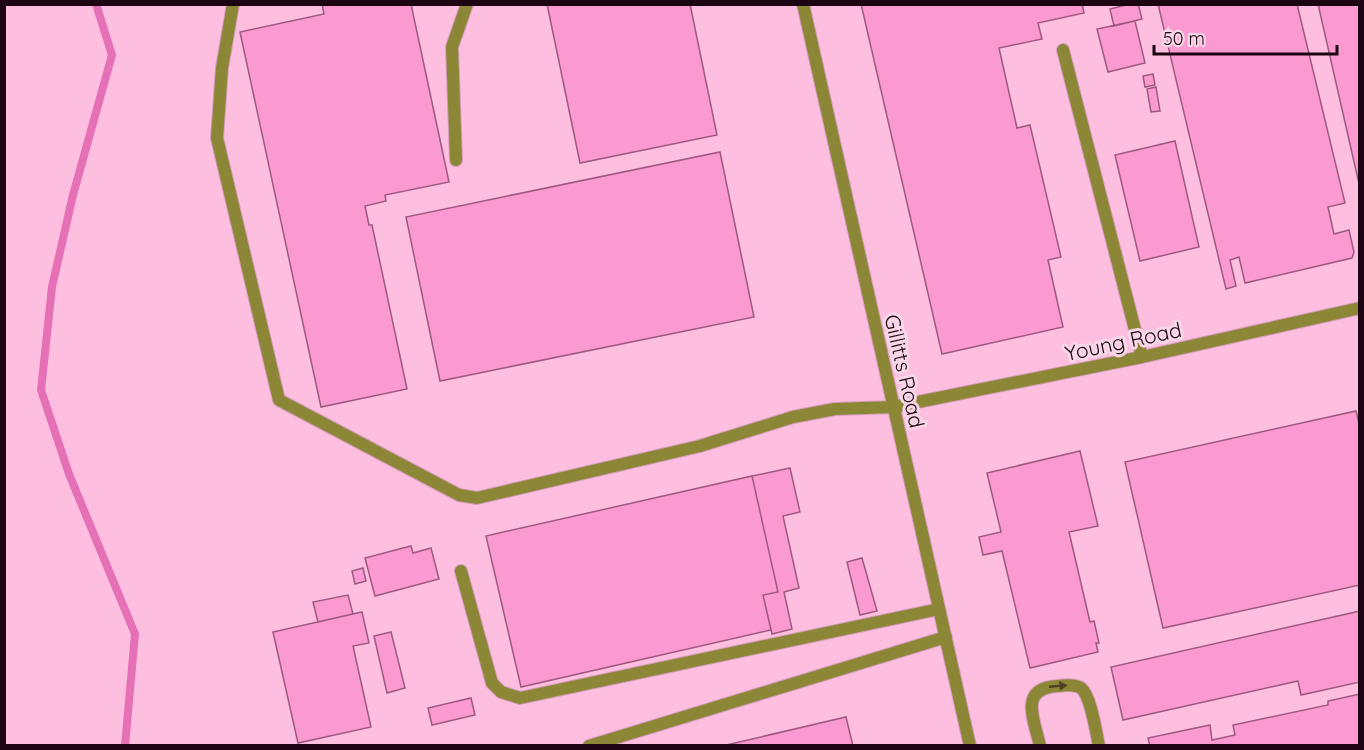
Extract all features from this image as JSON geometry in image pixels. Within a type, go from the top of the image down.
[{"type":"lane","name":"Young Road","points":[[234,4],[222,68],[217,138],[279,400],[459,495],[477,498],[700,446],[793,417],[835,409],[893,407],[1142,357],[1359,309]]},
{"type":"lane","points":[[456,160],[452,47],[467,4]]},
{"type":"lane","name":"Gillitts Road","points":[[803,4],[970,746]]},
{"type":"lane","points":[[1064,50],[1142,357]]},
{"type":"lane","points":[[461,570],[492,683],[501,692],[520,698],[939,609]]},
{"type":"lane","points":[[589,746],[946,636]]},
{"type":"lane","points":[[1040,746],[1031,707],[1033,696],[1038,690],[1050,686],[1072,685],[1081,688],[1087,697],[1099,746]]},
{"type":"building","points":[[322,4],[411,4],[449,182],[385,195],[386,201],[365,206],[369,225],[372,225],[407,389],[321,407],[240,32],[324,14]]},
{"type":"building","points":[[547,4],[690,4],[717,135],[580,163]]},
{"type":"building","points":[[861,4],[1082,4],[1084,13],[1038,23],[1042,39],[999,48],[1017,128],[1030,125],[1061,257],[1048,260],[1063,327],[942,354]]},
{"type":"building","points":[[1138,4],[1142,19],[1114,26],[1110,9]]},
{"type":"building","points":[[1158,4],[1297,4],[1345,203],[1328,207],[1334,234],[1349,230],[1354,252],[1352,258],[1245,283],[1239,257],[1230,260],[1236,286],[1226,289]]},
{"type":"building","points":[[1318,4],[1360,4],[1360,188]]},
{"type":"building","points":[[1135,21],[1145,63],[1108,72],[1097,29]]},
{"type":"building","points":[[1153,74],[1155,85],[1145,87],[1143,76]]},
{"type":"building","points":[[1156,87],[1160,111],[1151,112],[1147,89]]},
{"type":"building","points":[[1175,141],[1199,247],[1140,261],[1115,155]]},
{"type":"building","points":[[720,152],[754,317],[440,381],[406,217]]},
{"type":"building","points":[[1356,411],[1360,428],[1360,585],[1163,628],[1125,462]]},
{"type":"building","points":[[1080,451],[1098,526],[1069,532],[1090,622],[1094,621],[1099,643],[1096,643],[1098,652],[1030,668],[1002,551],[983,555],[979,537],[1001,532],[987,473]]},
{"type":"building","points":[[790,468],[800,512],[783,516],[799,588],[784,592],[792,629],[772,634],[763,595],[778,592],[752,476]]},
{"type":"building","points":[[752,476],[778,592],[763,595],[771,630],[521,687],[486,536]]},
{"type":"building","points":[[411,546],[413,553],[431,548],[439,579],[375,596],[365,558]]},
{"type":"building","points":[[862,558],[877,611],[860,615],[847,562]]},
{"type":"building","points":[[363,568],[366,581],[355,584],[352,571]]},
{"type":"building","points":[[348,595],[353,614],[318,622],[313,602]]},
{"type":"building","points":[[1360,611],[1360,682],[1301,695],[1298,681],[1123,720],[1111,667]]},
{"type":"building","points":[[362,612],[369,643],[353,646],[371,727],[298,743],[273,632]]},
{"type":"building","points":[[391,632],[405,688],[387,693],[374,636]]},
{"type":"building","points":[[1360,694],[1360,746],[1150,746],[1148,738],[1210,725],[1212,740],[1235,735],[1233,725],[1328,705],[1328,701]]},
{"type":"building","points":[[471,698],[475,715],[432,725],[428,708]]},
{"type":"building","points":[[846,717],[853,746],[722,746]]},
{"type":"waterway","points":[[96,4],[112,55],[73,195],[52,287],[41,390],[69,474],[135,634],[125,746]]}]
